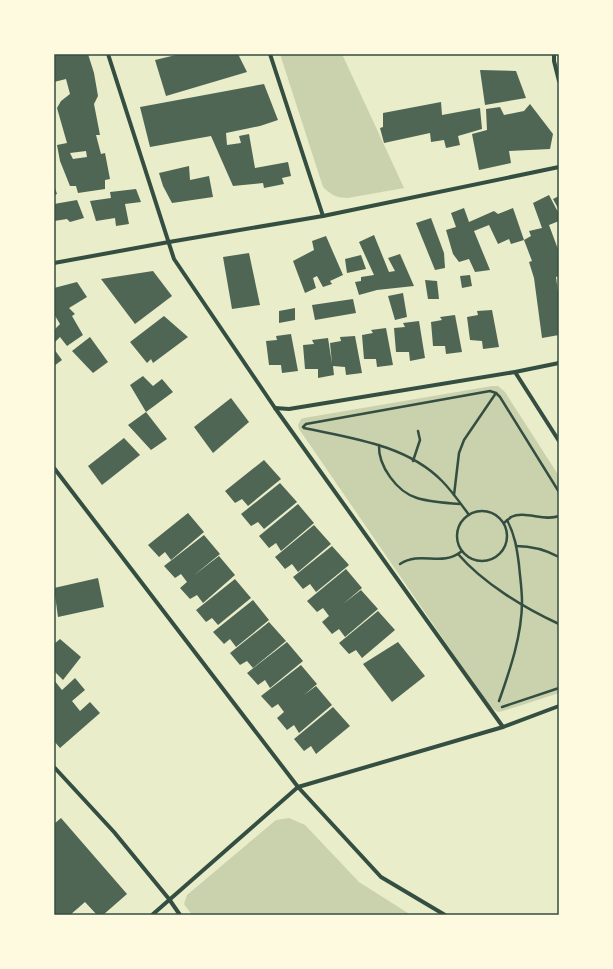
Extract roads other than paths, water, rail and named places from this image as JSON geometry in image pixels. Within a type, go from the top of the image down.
[{"type":"street","points":[[108,54],[174,259],[275,408],[503,727]]},
{"type":"street","points":[[270,54],[322,216]]},
{"type":"street","points":[[554,54],[554,61],[559,81]]},
{"type":"street","points":[[54,263],[322,216],[559,167]]},
{"type":"street","points":[[275,408],[289,409],[515,372],[559,363]]},
{"type":"street","points":[[515,372],[559,441]]},
{"type":"street","points":[[54,468],[298,787],[381,877],[444,915]]},
{"type":"street","points":[[152,915],[298,787],[503,727],[559,706]]},
{"type":"street","points":[[54,767],[114,832],[169,899],[180,915]]}]
